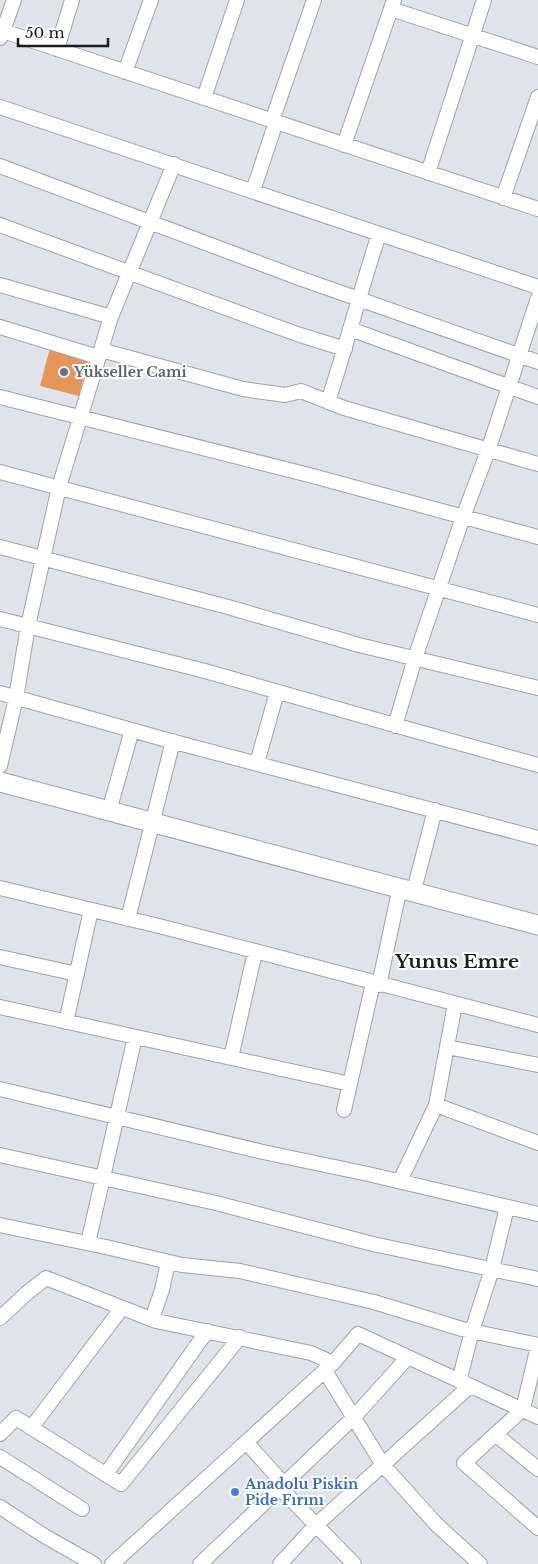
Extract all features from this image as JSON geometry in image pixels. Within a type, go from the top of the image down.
[{"type":"main road","points":[[0,782],[538,924]]},
{"type":"street","points":[[14,0],[1,35],[57,49],[538,209]]},
{"type":"street","points":[[57,49],[72,0]]},
{"type":"street","points":[[125,72],[151,0]]},
{"type":"street","points":[[204,98],[237,0]]},
{"type":"street","points":[[253,191],[314,0]]},
{"type":"street","points":[[428,173],[484,0]]},
{"type":"street","points":[[344,145],[393,4],[472,35],[538,57]]},
{"type":"street","points":[[503,198],[538,97]]},
{"type":"street","points":[[0,107],[538,287]]},
{"type":"street","points":[[0,766],[16,698],[28,626],[59,487],[111,317],[174,164]]},
{"type":"street","points":[[0,166],[358,299],[538,362]]},
{"type":"street","points":[[0,226],[297,334],[345,349]]},
{"type":"street","points":[[328,402],[379,234]]},
{"type":"street","points":[[0,285],[111,317]]},
{"type":"street","points":[[395,726],[438,589],[488,451],[538,298]]},
{"type":"street","points":[[0,327],[243,389],[285,395],[301,391],[328,402],[488,451],[538,464]]},
{"type":"street","points":[[350,329],[538,398]]},
{"type":"street","points":[[0,397],[309,475],[538,537]]},
{"type":"street","points":[[0,472],[538,614]]},
{"type":"street","points":[[0,547],[228,607],[359,645],[538,688]]},
{"type":"street","points":[[0,619],[205,671],[395,726],[538,764]]},
{"type":"street","points":[[257,763],[277,692]]},
{"type":"street","points":[[0,693],[172,742],[538,838]]},
{"type":"street","points":[[110,811],[132,730]]},
{"type":"street","points":[[128,919],[172,742]]},
{"type":"street","points":[[344,1110],[376,984],[435,810]]},
{"type":"street","points":[[0,888],[128,919],[538,1025]]},
{"type":"street","points":[[66,1022],[92,910]]},
{"type":"street","points":[[230,1058],[255,952]]},
{"type":"street","points":[[0,957],[77,974]]},
{"type":"street","points":[[400,1182],[436,1105],[455,1004]]},
{"type":"street","points":[[0,1007],[350,1084]]},
{"type":"street","points":[[88,1243],[135,1038]]},
{"type":"street","points":[[447,1047],[538,1065]]},
{"type":"street","points":[[0,1089],[263,1152],[538,1214]]},
{"type":"street","points":[[436,1105],[538,1143]]},
{"type":"street","points":[[0,1155],[216,1203],[373,1244],[538,1279]]},
{"type":"street","points":[[280,1564],[316,1526],[383,1465],[465,1383],[472,1331],[492,1269],[507,1206]]},
{"type":"street","points":[[0,1225],[182,1265],[240,1271],[374,1302],[472,1331],[538,1345],[523,1409],[464,1463],[538,1528]]},
{"type":"street","points":[[152,1319],[162,1290],[168,1262]]},
{"type":"street","points":[[0,1318],[6,1305],[46,1278],[152,1319],[311,1352],[329,1367],[354,1417],[383,1465],[437,1525],[480,1564]]},
{"type":"street","points":[[32,1428],[122,1308]]},
{"type":"street","points":[[106,1474],[207,1331]]},
{"type":"street","points":[[112,1564],[329,1367],[358,1334],[538,1417]]},
{"type":"street","points":[[0,1434],[16,1418],[121,1484],[240,1337]]},
{"type":"street","points":[[200,1564],[354,1417],[408,1357]]},
{"type":"street","points":[[495,1434],[538,1469]]},
{"type":"street","points":[[246,1442],[316,1526],[354,1564]]},
{"type":"street","points":[[0,1457],[82,1509]]},
{"type":"street","points":[[0,1507],[46,1537],[94,1564]]},
{"type":"building","name":"Yükseller Cami","points":[[50,348],[88,358],[79,396],[40,386]]},
{"type":"place","name":"Yükseller Cami","points":[[64,372]]},
{"type":"place","name":"Anadolu Piskin Pide Fırını","points":[[235,1492]]},
{"type":"district","name":"Yunus Emre","points":[[457,961]]}]
